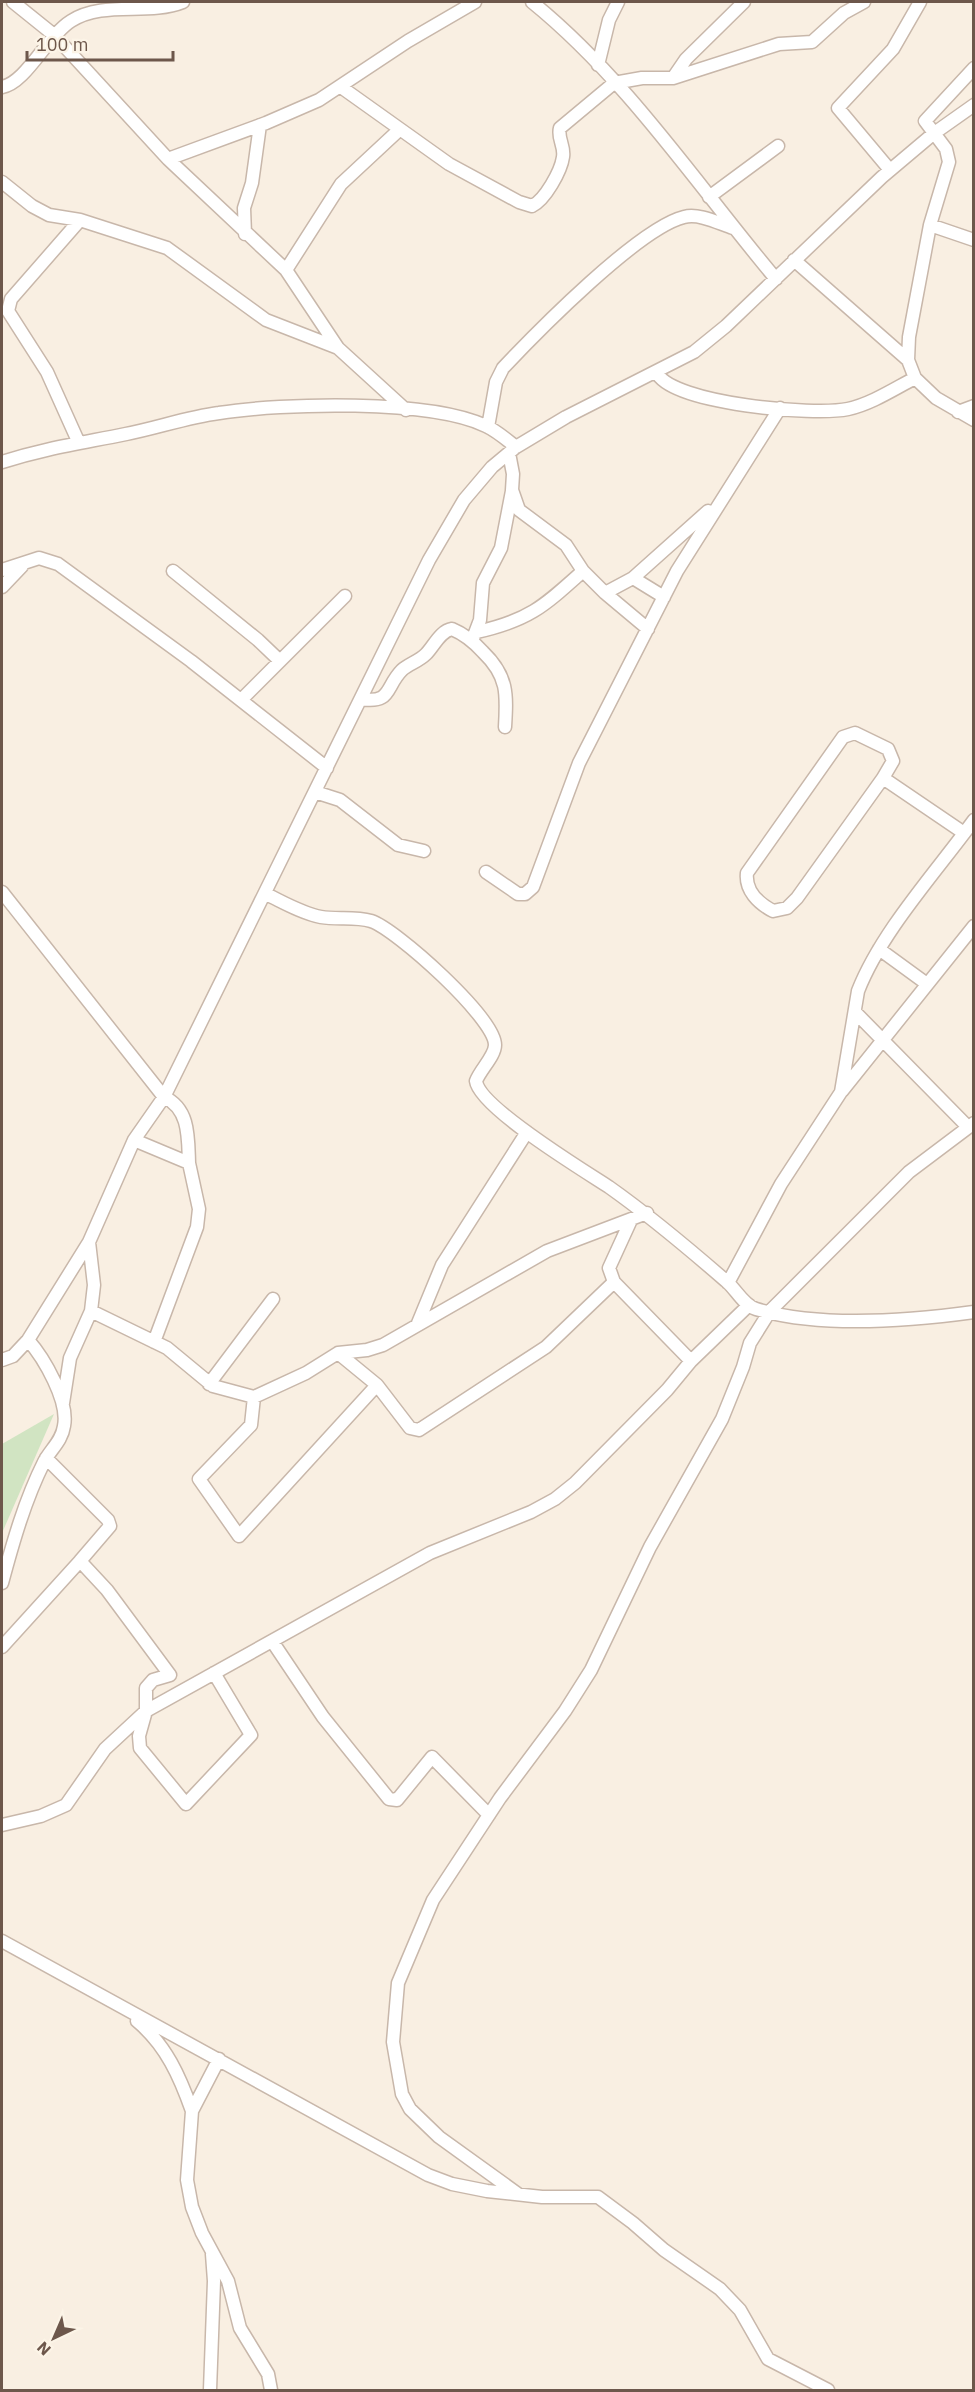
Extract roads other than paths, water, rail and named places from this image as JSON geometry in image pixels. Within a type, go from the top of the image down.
[{"type":"street","points":[[13,2],[54,35],[168,159],[245,234],[286,270],[338,348],[406,410]]},
{"type":"street","points":[[2,87],[18,79],[54,35],[73,20],[86,14],[145,4],[167,7],[183,2]]},
{"type":"street","points":[[168,159],[260,125],[341,87],[408,41],[475,2]]},
{"type":"street","points":[[532,2],[569,34],[614,83],[776,279]]},
{"type":"street","points":[[598,65],[609,20],[618,2]]},
{"type":"street","points":[[673,78],[686,59],[744,2]]},
{"type":"street","points":[[341,87],[399,130],[462,172],[532,206],[538,202],[561,165],[563,147],[559,136],[560,128],[614,83],[634,79],[673,78],[779,44],[812,42],[844,13],[864,2]]},
{"type":"street","points":[[890,170],[838,108],[893,49],[920,2]]},
{"type":"street","points":[[974,68],[926,119],[926,124],[946,148],[949,162],[930,225],[909,337],[908,360],[915,378],[936,398],[974,420]]},
{"type":"street","points":[[2,1360],[13,1356],[28,1340],[89,1242],[134,1140],[164,1097],[450,521],[480,481],[512,450],[566,417],[657,373],[710,340],[890,170],[933,134],[974,105]]},
{"type":"street","points":[[245,234],[244,208],[252,183],[260,125]]},
{"type":"street","points":[[286,270],[335,192],[399,130]]},
{"type":"street","points":[[709,197],[778,146]]},
{"type":"street","points":[[2,182],[40,211],[80,220],[167,249],[266,320],[338,348]]},
{"type":"street","points":[[488,427],[496,382],[503,368],[619,259],[652,233],[682,217],[701,218],[733,228]]},
{"type":"street","points":[[78,441],[47,372],[8,310],[11,299],[80,220]]},
{"type":"street","points":[[930,225],[974,240]]},
{"type":"street","points":[[794,260],[908,360]]},
{"type":"street","points":[[657,373],[662,381],[671,387],[707,398],[733,405],[780,408],[851,408],[915,378]]},
{"type":"street","points":[[2,462],[78,441],[124,434],[238,410],[336,405],[406,410],[460,418],[488,427],[512,450],[513,474],[501,548],[483,583],[475,636],[500,669],[507,698],[505,727]]},
{"type":"street","points":[[958,412],[974,406]]},
{"type":"street","points":[[486,872],[518,894],[525,894],[533,887],[579,763],[664,597],[718,502],[780,408]]},
{"type":"street","points":[[512,490],[519,510],[566,545],[583,571],[648,629]]},
{"type":"street","points":[[605,593],[633,578],[718,502]]},
{"type":"street","points":[[2,570],[39,558],[58,564],[241,700],[327,768]]},
{"type":"street","points":[[2,587],[25,563]]},
{"type":"street","points":[[173,571],[280,661]]},
{"type":"street","points":[[361,699],[374,701],[384,696],[403,670],[426,654],[447,630],[475,636],[522,619],[549,601],[583,571]]},
{"type":"street","points":[[633,578],[664,597]]},
{"type":"street","points":[[241,700],[345,596]]},
{"type":"street","points":[[855,733],[888,749],[893,761],[883,778],[797,898],[787,908],[773,911],[751,893],[746,883],[747,873],[843,737],[855,733]]},
{"type":"street","points":[[883,778],[964,833]]},
{"type":"street","points":[[315,792],[340,800],[398,845],[424,851]]},
{"type":"street","points":[[841,1092],[858,991],[879,949],[974,820]]},
{"type":"street","points":[[2,891],[164,1097],[175,1103],[183,1115],[187,1131],[189,1163],[199,1209],[199,1222],[154,1342]]},
{"type":"street","points":[[266,894],[321,917],[358,918],[373,921],[417,953],[466,999],[482,1019],[495,1045],[478,1075],[477,1087],[487,1101],[527,1132],[647,1214],[728,1283],[749,1305],[805,1317],[862,1321],[974,1312]]},
{"type":"street","points":[[728,1283],[781,1184],[841,1092],[974,926]]},
{"type":"street","points":[[879,949],[927,984]]},
{"type":"street","points":[[518,2194],[439,2137],[410,2109],[402,2094],[393,2042],[398,1983],[428,1908],[489,1815],[565,1712],[591,1670],[650,1547],[722,1419],[744,1367],[750,1343],[770,1311],[909,1172],[971,1125],[883,1042],[855,1012]]},
{"type":"street","points":[[418,1323],[442,1265],[527,1132]]},
{"type":"street","points":[[134,1140],[189,1163]]},
{"type":"street","points":[[91,1311],[167,1347],[209,1384],[254,1397],[306,1373],[338,1353],[375,1348],[547,1251],[647,1214]]},
{"type":"street","points":[[631,1220],[609,1268],[614,1282],[691,1361]]},
{"type":"street","points":[[2,1583],[21,1520],[46,1458],[65,1425],[63,1407],[70,1358],[91,1311],[94,1285],[89,1242]]},
{"type":"street","points":[[338,1353],[377,1385],[410,1428],[419,1430],[546,1347],[614,1282]]},
{"type":"street","points":[[209,1384],[273,1299]]},
{"type":"street","points":[[2,1825],[41,1816],[66,1804],[105,1749],[146,1711],[430,1553],[531,1512],[555,1499],[575,1483],[652,1405],[691,1361],[749,1305]]},
{"type":"street","points":[[28,1340],[44,1358],[63,1407]]},
{"type":"street","points":[[254,1397],[251,1425],[199,1479],[239,1536],[377,1385]]},
{"type":"street","points":[[2,1647],[110,1526],[108,1520],[46,1458]]},
{"type":"street","points":[[80,1561],[107,1590],[170,1675],[185,1691]]},
{"type":"street","points":[[272,1641],[323,1717],[389,1799],[397,1800],[432,1757],[489,1815]]},
{"type":"street","points":[[170,1675],[153,1680],[146,1688],[146,1711],[140,1727],[140,1748],[186,1804],[251,1735],[214,1673]]},
{"type":"street","points":[[2,1941],[428,2175],[470,2189],[552,2198],[590,2196],[604,2201],[664,2250],[720,2289],[740,2310],[768,2359],[828,2391]]},
{"type":"street","points":[[123,2009],[154,2037],[167,2055],[192,2111]]},
{"type":"street","points":[[219,2059],[192,2111],[187,2180],[192,2207],[212,2254],[228,2281],[240,2328],[268,2374],[271,2391]]},
{"type":"street","points":[[210,2391],[214,2281],[212,2254]]}]
